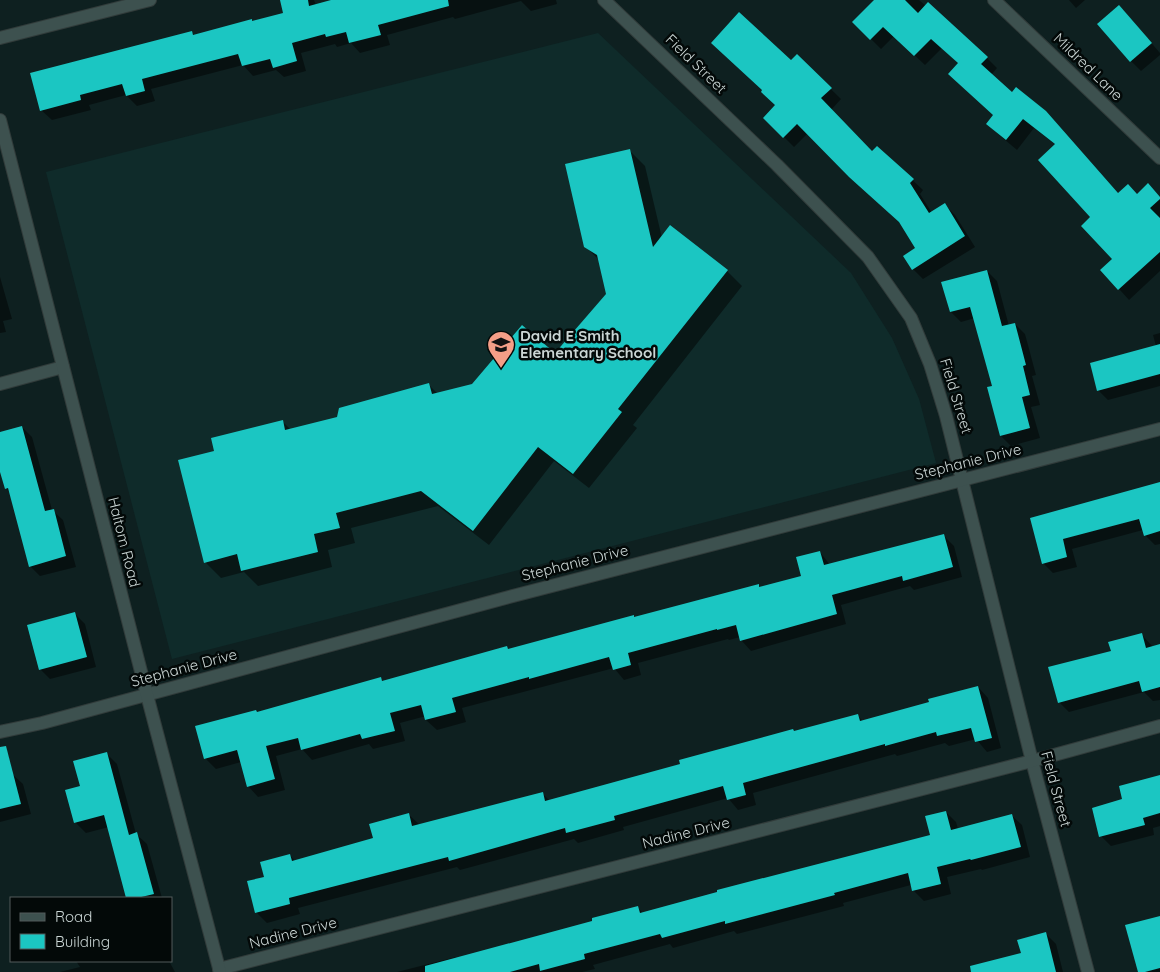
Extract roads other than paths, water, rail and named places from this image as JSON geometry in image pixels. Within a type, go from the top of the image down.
[{"type":"street","points":[[0,38],[150,0]]},
{"type":"street","name":"Field Street","points":[[604,0],[770,158],[868,257],[911,318],[933,372],[946,416],[1032,761],[1088,972]]},
{"type":"street","name":"Mildred Lane","points":[[994,0],[1160,158]]},
{"type":"street","name":"Haltom Road","points":[[0,120],[219,970]]},
{"type":"street","points":[[0,384],[63,367]]},
{"type":"street","name":"Stephanie Drive","points":[[0,732],[147,695],[509,597],[1160,429]]},
{"type":"street","name":"Nadine Drive","points":[[219,970],[1032,761],[1160,726]]},
{"type":"place","name":"David E Smith Elementary School","points":[[501,369]]}]
